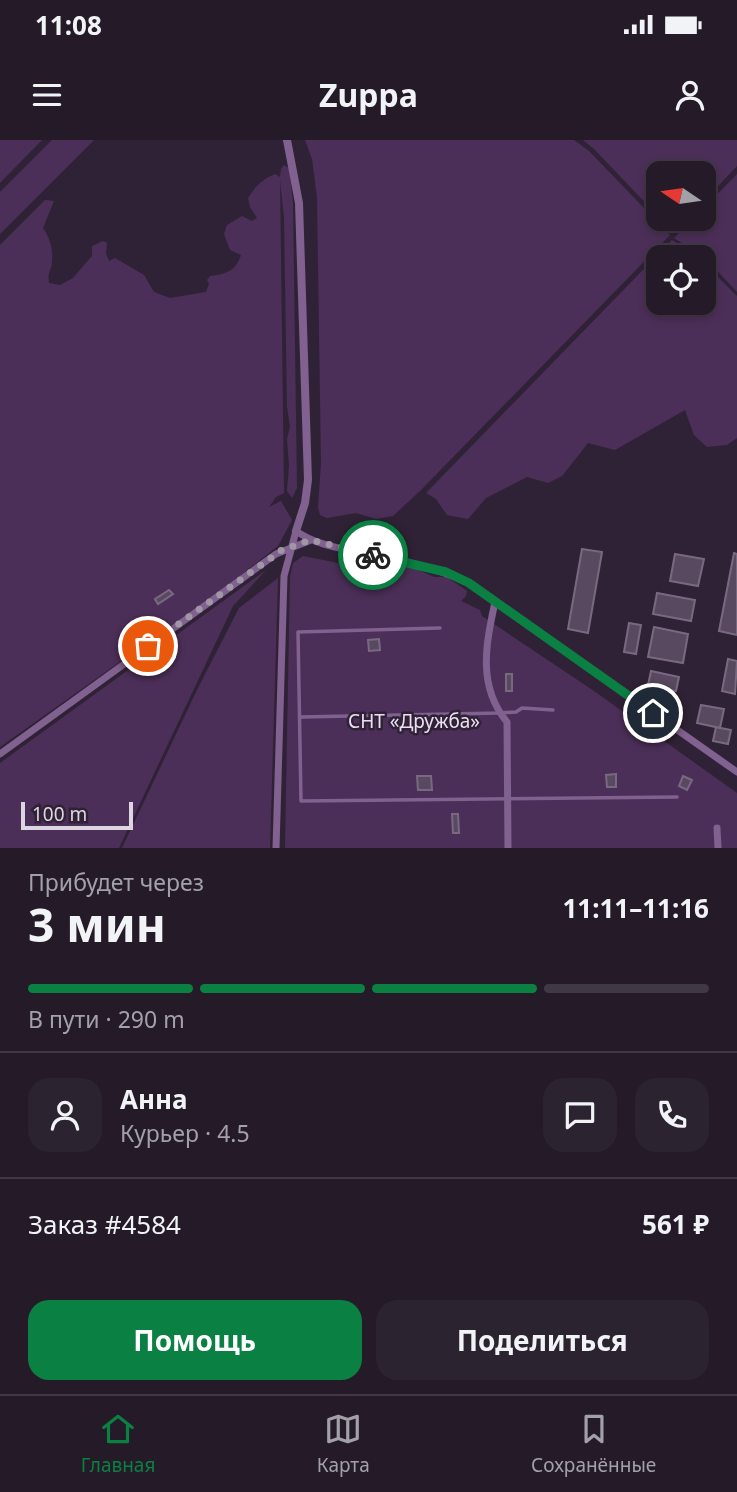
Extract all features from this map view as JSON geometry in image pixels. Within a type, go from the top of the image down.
[{"type":"street","points":[[276,848],[285,569],[305,503],[308,480],[299,203],[287,140]]},
{"type":"street","points":[[296,531],[311,540],[446,572],[469,583],[737,772]]},
{"type":"street","points":[[0,754],[276,554],[311,540]]},
{"type":"street","points":[[495,602],[485,663],[489,693],[507,722],[508,848]]},
{"type":"street","points":[[717,828],[718,848]]},
{"type":"lane","points":[[440,628],[298,632],[301,801],[677,797]]},
{"type":"lane","points":[[301,717],[499,713],[516,712],[522,708],[553,710]]},
{"type":"green space","points":[[0,140],[42,140],[0,183]]},
{"type":"green space","points":[[52,140],[94,140],[0,234],[0,192]]},
{"type":"green space","points":[[305,140],[574,140],[589,151],[646,210],[646,231],[666,231],[670,235],[660,245],[646,245],[646,260],[393,516],[376,519],[356,513],[327,518],[320,515],[318,508],[321,463],[317,197],[312,159]]},
{"type":"green space","points":[[583,140],[737,140],[737,166],[716,188],[716,161],[646,161],[646,203]]},
{"type":"green space","points":[[284,165],[289,168],[293,203],[297,488],[292,498],[287,491],[287,439],[290,426],[287,407],[284,217],[280,180],[284,493],[276,497],[269,507],[281,501],[292,520],[278,546],[228,585],[0,747],[0,245],[45,200],[54,201],[43,228],[52,252],[49,283],[60,285],[73,278],[92,256],[92,246],[103,241],[107,243],[106,254],[109,261],[115,258],[144,275],[154,292],[170,298],[206,292],[210,276],[230,271],[241,255],[230,250],[224,234],[227,225],[242,216],[252,221],[257,218],[248,198],[266,179],[275,174],[280,177]]},
{"type":"green space","points":[[737,174],[737,292],[716,270],[716,245],[685,245],[674,238],[681,231],[716,231],[716,196]]},
{"type":"green space","points":[[672,240],[680,245],[667,245]]},
{"type":"green space","points":[[646,267],[646,315],[716,315],[716,275],[737,296],[737,438],[727,445],[707,447],[694,435],[685,410],[615,450],[588,443],[562,476],[548,483],[527,477],[486,498],[468,519],[447,515],[436,499],[426,493]]},
{"type":"green space","name":"СНТ «Дружба»","points":[[303,556],[353,566],[352,559],[356,557],[414,568],[434,577],[447,577],[467,591],[461,601],[480,610],[482,616],[594,691],[737,793],[737,848],[285,848],[290,577],[293,563]]},
{"type":"green space","points":[[266,570],[233,606],[119,848],[0,848],[0,763]]},
{"type":"green space","points":[[278,578],[270,848],[122,848],[239,608]]},
{"type":"building","points":[[582,549],[602,552],[588,633],[568,629]]},
{"type":"building","points":[[734,553],[737,554],[737,635],[719,631]]},
{"type":"building","points":[[675,554],[704,559],[698,586],[670,581]]},
{"type":"building","points":[[169,590],[173,594],[158,604],[155,599]]},
{"type":"building","points":[[657,593],[695,600],[691,621],[653,614]]},
{"type":"building","points":[[629,623],[641,625],[636,654],[624,652]]},
{"type":"building","points":[[654,627],[688,634],[683,663],[648,657]]},
{"type":"building","points":[[379,639],[380,650],[369,651],[368,640]]},
{"type":"building","points":[[728,659],[737,661],[735,694],[722,691]]},
{"type":"building","points":[[651,671],[679,677],[676,691],[648,685]]},
{"type":"building","points":[[506,674],[512,674],[512,691],[506,691]]},
{"type":"building","points":[[701,705],[724,709],[720,728],[697,723]]},
{"type":"building","points":[[716,727],[731,730],[728,744],[713,741]]},
{"type":"building","points":[[616,774],[616,787],[607,787],[606,775]]},
{"type":"building","points":[[417,776],[431,776],[432,790],[418,790]]},
{"type":"building","points":[[683,776],[692,780],[687,790],[679,786]]},
{"type":"building","points":[[452,814],[458,814],[459,833],[453,833]]},
{"type":"way so far","points":[[148,646],[282,550],[311,540],[373,555]]},
{"type":"route","points":[[373,555],[446,572],[469,583],[653,713]]}]
